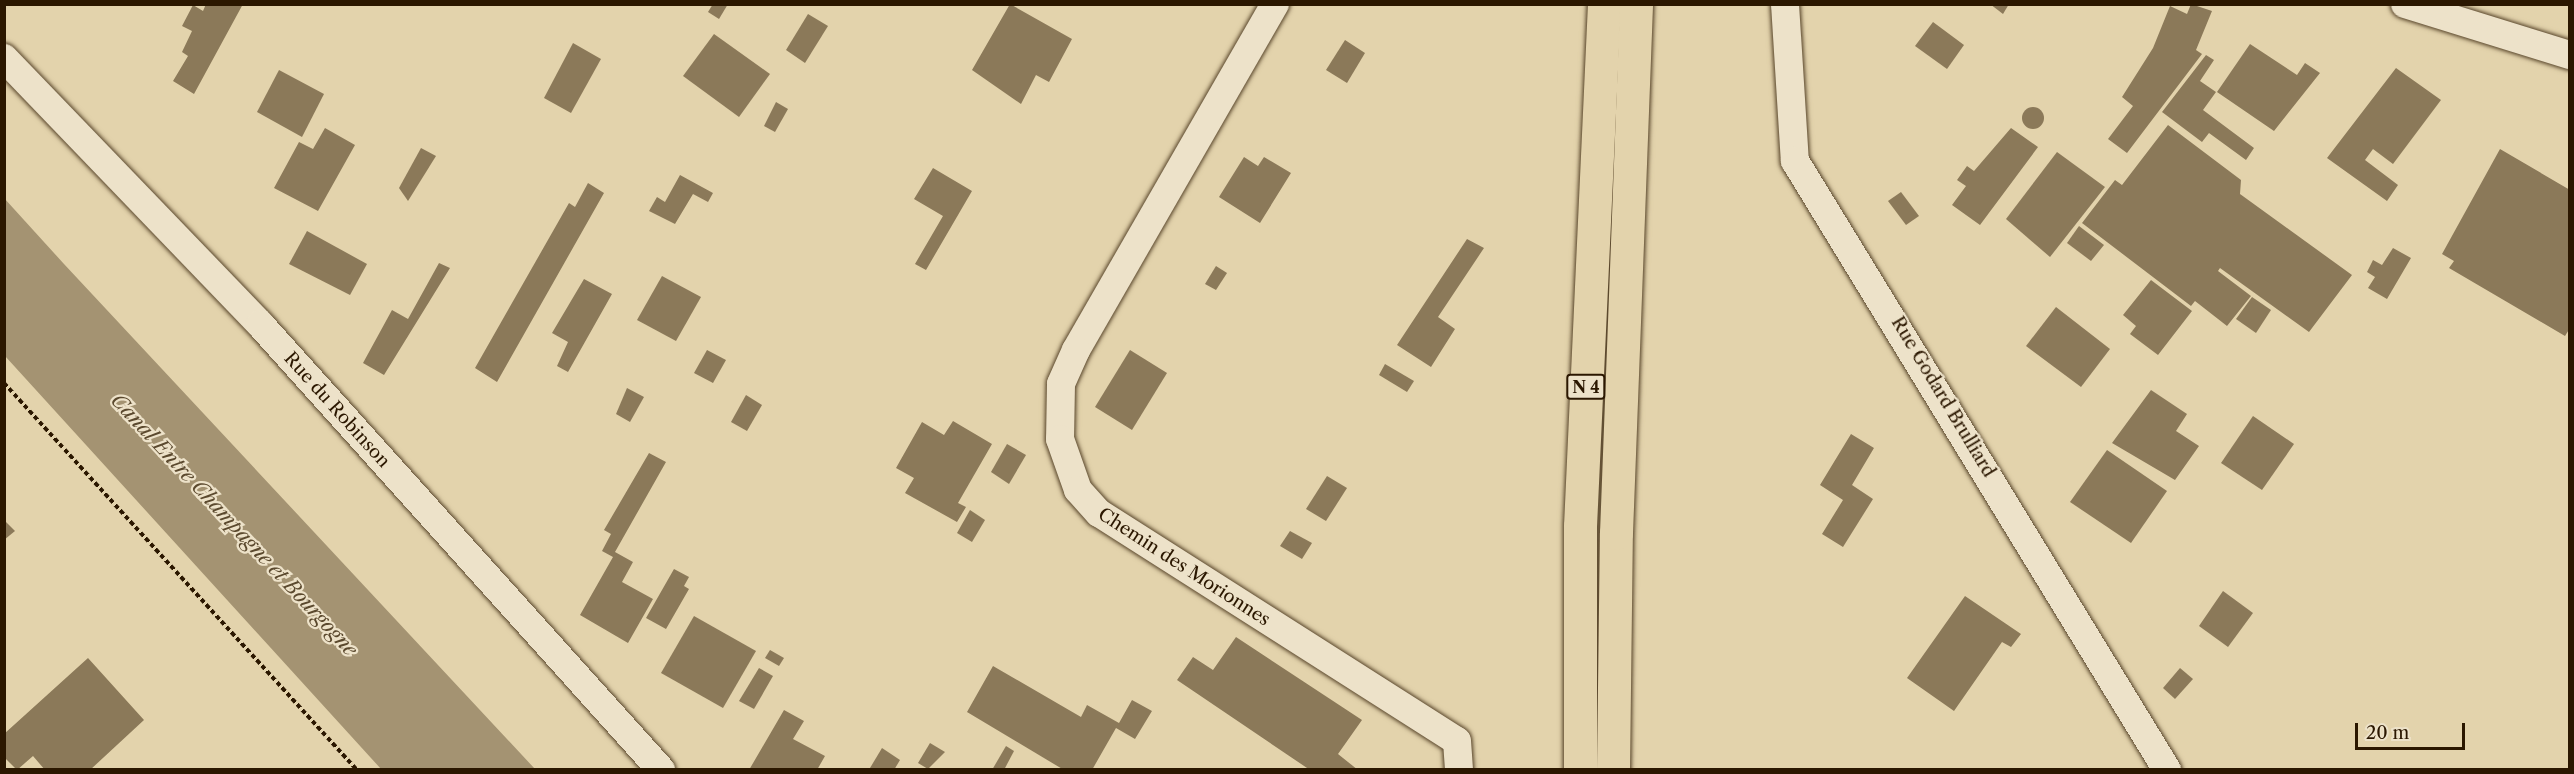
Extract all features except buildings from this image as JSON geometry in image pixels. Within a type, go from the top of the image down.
[{"type":"highway","name":"N 4","points":[[1580,770],[1580,526],[1604,4]]},
{"type":"highway","name":"N 4","points":[[1613,770],[1616,533],[1636,4]]},
{"type":"street","name":"Chemin des Morionnes","points":[[1275,4],[1076,350],[1061,384],[1060,439],[1078,490],[1099,513],[1457,741],[1459,770]]},
{"type":"street","name":"Rue Godard Brulliard","points":[[1785,4],[1796,161],[2167,770]]},
{"type":"street","points":[[2405,4],[2570,55]]},
{"type":"street","name":"Rue du Robinson","points":[[4,58],[260,324],[661,770]]},
{"type":"path","points":[[4,383],[357,770]]},
{"type":"water","name":"Canal Entre Champagne et Bourgogne","points":[[4,198],[535,769],[381,769],[5,356]]}]
